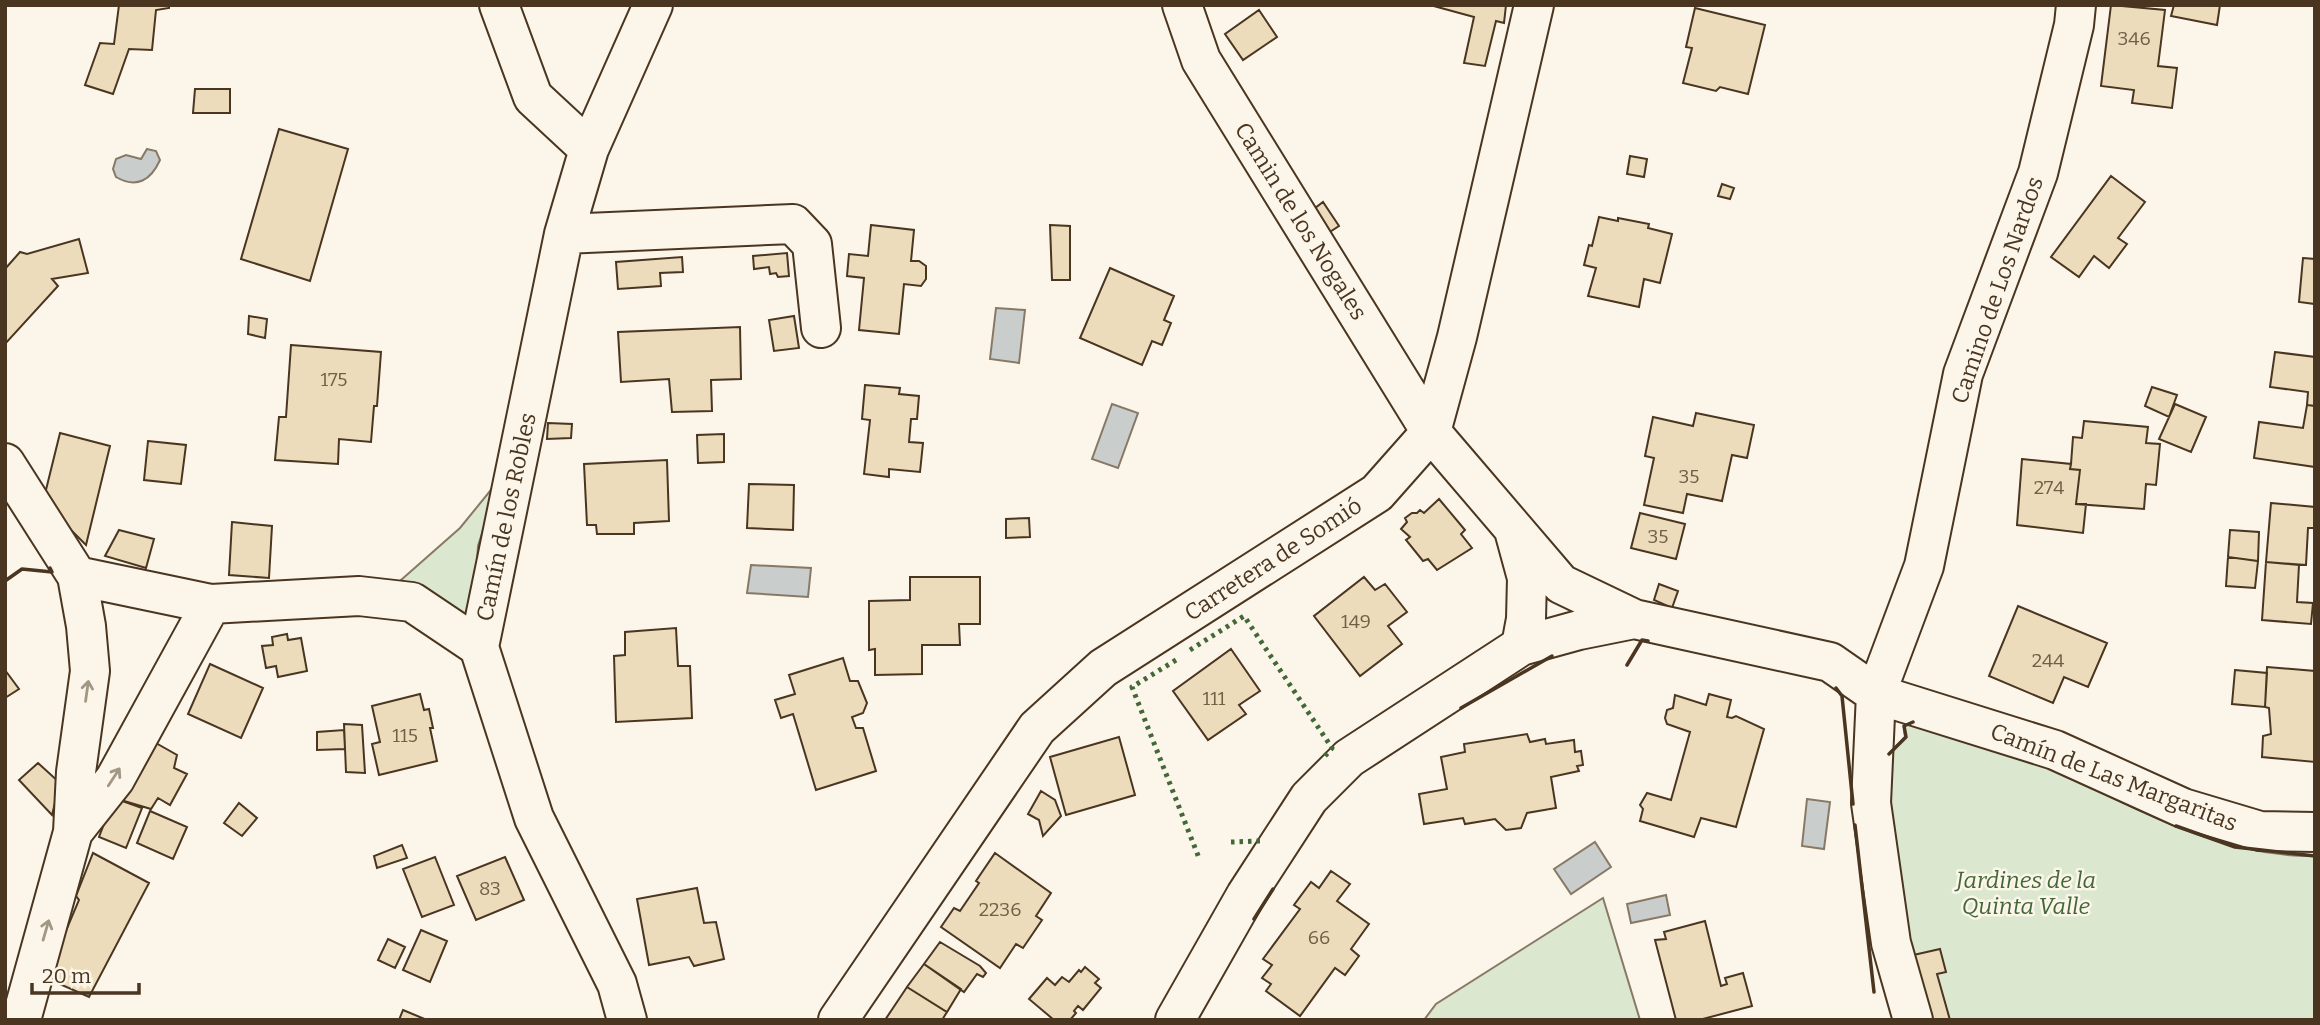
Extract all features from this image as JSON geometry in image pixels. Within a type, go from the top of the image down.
[{"type":"street","points":[[499,5],[533,97],[589,149]]},
{"type":"street","name":"Camín de los Robles","points":[[627,1020],[617,984],[534,818],[479,647],[564,234],[589,149],[653,5]]},
{"type":"street","name":"Camin de los Nogales","points":[[1182,5],[1201,60],[1431,432],[1561,584],[1634,620]]},
{"type":"street","name":"Carretera de Somió","points":[[838,1020],[1037,728],[1103,668],[1377,493],[1431,432],[1457,337],[1534,5]]},
{"type":"street","name":"Camino de Los Nardos","points":[[1913,1020],[1891,943],[1871,803],[1876,694],[1924,566],[1963,374],[2038,173],[2074,25],[2076,5]]},
{"type":"street","points":[[564,234],[793,224],[811,244],[821,328]]},
{"type":"street","points":[[5,463],[77,576],[86,626],[90,671],[76,772],[73,831],[21,1020]]},
{"type":"street","points":[[1515,532],[1527,578],[1526,619],[1521,646]]},
{"type":"street","points":[[77,576],[211,604],[359,596],[412,602],[479,647]]},
{"type":"street","points":[[73,831],[115,779],[211,604]]},
{"type":"street","points":[[1175,1020],[1246,895],[1309,798],[1349,758],[1521,646],[1579,630],[1634,620]]},
{"type":"street","name":"Camín de Las Margaritas","points":[[1634,620],[1830,662],[1876,694],[2055,750],[2183,808],[2260,831],[2315,832]]},
{"type":"green space","points":[[499,480],[478,546],[473,623],[448,604],[401,580],[460,528]]},
{"type":"green space","name":"Jardines de la Quinta Valle","points":[[1911,722],[1997,744],[2196,834],[2234,846],[2274,854],[2315,856],[2315,1020],[1926,1020],[1905,939],[1887,776],[1888,755],[1905,737],[1904,726]]},
{"type":"green space","points":[[1603,898],[1640,1020],[1424,1020],[1436,1004]]},
{"type":"shaded area","points":[[147,149],[156,151],[160,160],[148,177],[130,182],[116,177],[113,169],[116,159],[126,155],[141,159]]},
{"type":"shaded area","points":[[996,308],[1025,310],[1019,363],[990,359]]},
{"type":"shaded area","points":[[1112,404],[1138,413],[1118,468],[1092,459]]},
{"type":"shaded area","points":[[751,565],[811,568],[808,597],[747,593]]},
{"type":"shaded area","points":[[1807,799],[1830,802],[1824,849],[1802,846]]},
{"type":"shaded area","points":[[1595,842],[1611,867],[1571,894],[1554,869]]},
{"type":"shaded area","points":[[1666,895],[1670,915],[1631,923],[1627,904]]},
{"type":"building","points":[[119,5],[169,5],[169,8],[156,10],[152,50],[129,49],[113,94],[85,85],[100,43],[114,44]]},
{"type":"building","points":[[1430,5],[1506,5],[1504,23],[1496,21],[1485,66],[1464,63],[1474,17]]},
{"type":"building","points":[[2111,5],[2165,10],[2158,66],[2177,68],[2172,108],[2132,103],[2134,90],[2101,86]]},
{"type":"building","points":[[2174,5],[2220,5],[2217,25],[2171,16]]},
{"type":"building","points":[[1695,8],[1765,25],[1748,94],[1720,87],[1716,91],[1683,83],[1692,48],[1686,47]]},
{"type":"building","points":[[1259,10],[1277,37],[1243,60],[1225,34]]},
{"type":"building","points":[[195,89],[230,89],[230,113],[193,113]]},
{"type":"building","points":[[279,129],[348,149],[310,281],[241,259]]},
{"type":"building","points":[[1630,156],[1647,159],[1644,177],[1627,174]]},
{"type":"building","points":[[2111,176],[2145,202],[2118,238],[2127,244],[2109,268],[2094,256],[2079,277],[2051,257]]},
{"type":"building","points":[[1722,184],[1734,188],[1730,199],[1718,196]]},
{"type":"building","points":[[1308,198],[1315,208],[1323,202],[1339,226],[1319,239]]},
{"type":"building","points":[[1599,217],[1649,224],[1648,228],[1672,234],[1660,283],[1644,279],[1639,307],[1588,296],[1596,268],[1584,265]]},
{"type":"building","points":[[871,225],[914,230],[911,261],[919,261],[926,266],[926,279],[921,286],[904,284],[899,334],[859,330],[864,278],[847,276],[849,254],[868,256]]},
{"type":"building","points":[[1050,225],[1070,226],[1070,280],[1052,280]]},
{"type":"building","points":[[79,239],[88,273],[52,279],[58,286],[5,344],[5,269],[20,252],[27,254]]},
{"type":"building","points":[[787,253],[789,276],[778,277],[776,273],[770,274],[769,267],[754,269],[753,256]]},
{"type":"building","points":[[682,257],[683,272],[660,273],[661,286],[618,289],[616,262]]},
{"type":"building","points":[[2303,258],[2315,259],[2315,304],[2299,302]]},
{"type":"building","points":[[1110,268],[1174,296],[1164,320],[1171,323],[1162,345],[1152,341],[1142,365],[1080,338]]},
{"type":"building","points":[[249,316],[267,319],[265,338],[248,334]]},
{"type":"building","points":[[794,316],[799,348],[774,351],[769,320]]},
{"type":"building","points":[[740,327],[741,379],[711,380],[712,411],[672,412],[669,379],[621,382],[618,332]]},
{"type":"building","points":[[291,345],[381,352],[371,442],[339,439],[338,464],[275,460],[279,417],[286,417]]},
{"type":"building","points":[[2275,352],[2315,357],[2315,406],[2307,405],[2308,392],[2270,387]]},
{"type":"building","points":[[865,385],[900,388],[899,394],[919,396],[917,419],[911,419],[909,442],[923,443],[920,472],[889,469],[889,477],[864,474],[870,420],[862,419]]},
{"type":"building","points":[[2152,387],[2177,395],[2169,417],[2145,406]]},
{"type":"building","points":[[2175,404],[2206,417],[2191,452],[2159,439]]},
{"type":"building","points":[[2307,405],[2315,406],[2315,467],[2254,458],[2259,422],[2303,428]]},
{"type":"building","points":[[1696,413],[1754,425],[1747,458],[1732,455],[1722,501],[1687,494],[1683,513],[1644,505],[1654,458],[1645,456],[1653,417],[1693,426]]},
{"type":"building","points":[[2084,421],[2148,427],[2146,443],[2160,444],[2156,485],[2146,484],[2144,509],[2076,504],[2080,470],[2070,469],[2073,437],[2082,438]]},
{"type":"building","points":[[548,423],[572,424],[571,438],[547,439]]},
{"type":"building","points":[[60,433],[110,446],[86,545],[43,502]]},
{"type":"building","points":[[724,434],[724,462],[698,463],[697,435]]},
{"type":"building","points":[[148,441],[186,445],[181,484],[144,480]]},
{"type":"building","points":[[2022,459],[2071,464],[2070,469],[2080,470],[2076,504],[2086,504],[2083,533],[2017,525]]},
{"type":"building","points":[[667,460],[669,521],[634,523],[634,534],[597,534],[596,525],[587,525],[584,464]]},
{"type":"building","points":[[749,484],[794,485],[793,530],[747,528]]},
{"type":"building","points":[[1439,499],[1465,530],[1461,534],[1472,548],[1437,570],[1428,559],[1423,561],[1406,540],[1410,537],[1401,529],[1407,522],[1405,518],[1420,510],[1424,513]]},
{"type":"building","points":[[2271,503],[2315,507],[2315,528],[2308,528],[2306,565],[2266,562]]},
{"type":"building","points":[[1640,513],[1685,524],[1676,559],[1631,548]]},
{"type":"building","points":[[1029,518],[1030,537],[1006,538],[1006,519]]},
{"type":"building","points":[[232,522],[272,526],[269,578],[229,575]]},
{"type":"building","points":[[119,530],[154,539],[146,568],[105,556]]},
{"type":"building","points":[[2230,530],[2259,532],[2258,561],[2228,557]]},
{"type":"building","points":[[2228,557],[2258,561],[2255,588],[2226,586]]},
{"type":"building","points":[[2266,562],[2299,565],[2297,602],[2313,603],[2311,624],[2262,620]]},
{"type":"building","points":[[910,577],[980,577],[980,624],[959,624],[960,645],[922,645],[922,674],[875,675],[875,649],[869,650],[869,601],[910,600]]},
{"type":"building","points":[[1364,577],[1375,590],[1385,584],[1407,612],[1388,626],[1402,644],[1360,676],[1314,616]]},
{"type":"building","points":[[1659,584],[1678,591],[1672,608],[1654,600]]},
{"type":"building","points":[[2018,606],[2107,643],[2088,687],[2064,677],[2053,703],[1989,676]]},
{"type":"building","points":[[676,628],[678,666],[690,666],[692,718],[616,722],[614,656],[625,655],[625,632]]},
{"type":"building","points":[[287,634],[288,640],[301,638],[307,671],[278,677],[276,666],[266,668],[262,646],[273,645],[272,637]]},
{"type":"building","points":[[1231,649],[1260,691],[1239,705],[1246,714],[1208,740],[1173,691]]},
{"type":"building","points":[[843,658],[850,681],[858,681],[867,703],[863,713],[852,717],[856,728],[863,728],[876,771],[816,790],[793,714],[781,718],[775,700],[795,694],[789,675]]},
{"type":"building","points":[[210,664],[263,688],[241,738],[188,714]]},
{"type":"building","points":[[2267,667],[2315,671],[2315,762],[2262,757],[2263,736],[2271,734],[2269,708],[2265,707]]},
{"type":"building","points":[[5,670],[19,689],[5,698]]},
{"type":"building","points":[[2235,670],[2267,673],[2265,707],[2232,704]]},
{"type":"building","points":[[420,694],[424,710],[429,709],[437,761],[379,775],[372,744],[380,742],[372,706]]},
{"type":"building","points":[[1709,694],[1731,700],[1727,717],[1736,716],[1764,729],[1736,827],[1701,818],[1694,837],[1640,821],[1643,809],[1640,805],[1647,793],[1671,800],[1690,732],[1667,724],[1667,710],[1673,708],[1675,695],[1706,705]]},
{"type":"building","points":[[344,724],[362,725],[365,773],[346,772]]},
{"type":"building","points":[[344,730],[345,749],[317,750],[317,732]]},
{"type":"building","points":[[1527,734],[1530,742],[1545,739],[1546,744],[1574,740],[1575,752],[1581,751],[1583,765],[1577,766],[1579,771],[1551,777],[1556,808],[1527,813],[1521,828],[1506,830],[1495,819],[1465,824],[1463,818],[1424,824],[1419,794],[1447,789],[1441,757],[1465,752],[1464,744]]},
{"type":"building","points":[[1119,737],[1135,795],[1066,815],[1050,757]]},
{"type":"building","points":[[147,738],[177,755],[174,768],[187,774],[170,805],[158,798],[151,809],[114,798]]},
{"type":"building","points":[[38,763],[60,783],[52,815],[19,780]]},
{"type":"building","points":[[1041,791],[1055,800],[1061,816],[1043,836],[1039,820],[1028,814]]},
{"type":"building","points":[[114,798],[142,808],[126,848],[99,837]]},
{"type":"building","points":[[239,803],[257,818],[242,836],[224,823]]},
{"type":"building","points":[[150,811],[187,827],[173,859],[137,843]]},
{"type":"building","points":[[402,845],[407,858],[377,868],[374,856]]},
{"type":"building","points":[[93,853],[149,883],[89,997],[46,978],[79,900],[76,896]]},
{"type":"building","points":[[995,853],[1051,893],[1036,916],[1042,920],[1023,948],[1016,944],[1000,968],[941,927],[954,908],[960,911]]},
{"type":"building","points":[[435,857],[454,905],[422,917],[403,869]]},
{"type":"building","points":[[505,857],[524,900],[476,920],[457,876]]},
{"type":"building","points":[[1331,871],[1350,884],[1337,901],[1369,924],[1351,949],[1359,956],[1345,975],[1335,968],[1300,1016],[1266,991],[1271,984],[1262,978],[1272,965],[1263,959],[1300,909],[1294,905],[1311,882],[1319,888]]},
{"type":"building","points":[[697,888],[704,923],[716,922],[724,959],[694,966],[689,957],[649,965],[637,899]]},
{"type":"building","points":[[1705,921],[1721,986],[1727,984],[1725,978],[1743,973],[1752,1006],[1699,1020],[1676,1020],[1655,940],[1666,939],[1664,932]]},
{"type":"building","points":[[421,930],[447,941],[430,982],[403,970]]},
{"type":"building","points":[[388,939],[405,947],[395,968],[378,960]]},
{"type":"building","points":[[940,942],[980,966],[986,973],[983,977],[977,974],[964,992],[924,964]]},
{"type":"building","points":[[1940,949],[1946,972],[1937,974],[1950,1020],[1926,1020],[1909,956]]},
{"type":"building","points":[[924,964],[961,989],[947,1012],[907,987]]},
{"type":"building","points":[[1085,967],[1099,979],[1095,983],[1101,988],[1083,1010],[1078,1006],[1070,1020],[1054,1020],[1029,999],[1047,978],[1055,985],[1062,977],[1069,982]]},
{"type":"building","points":[[907,987],[947,1012],[942,1020],[885,1020]]},
{"type":"building","points":[[403,1010],[427,1020],[399,1020]]},
{"type":"hedge","points":[[1190,650],[1244,616],[1332,748],[1325,756]]},
{"type":"hedge","points":[[1176,660],[1132,687],[1199,858]]},
{"type":"hedge","points":[[1231,842],[1261,839]]},
{"type":"wall","points":[[5,581],[22,569],[52,572],[50,568]]},
{"type":"wall","points":[[1627,665],[1642,640],[1648,641]]},
{"type":"wall","points":[[1461,708],[1552,656]]},
{"type":"wall","points":[[1836,688],[1842,696],[1853,804]]},
{"type":"wall","points":[[1889,754],[1906,737],[1904,726],[1913,722]]},
{"type":"wall","points":[[1855,825],[1874,992]]},
{"type":"wall","points":[[2176,826],[2235,847],[2315,856]]},
{"type":"wall","points":[[1254,919],[1273,889]]}]
